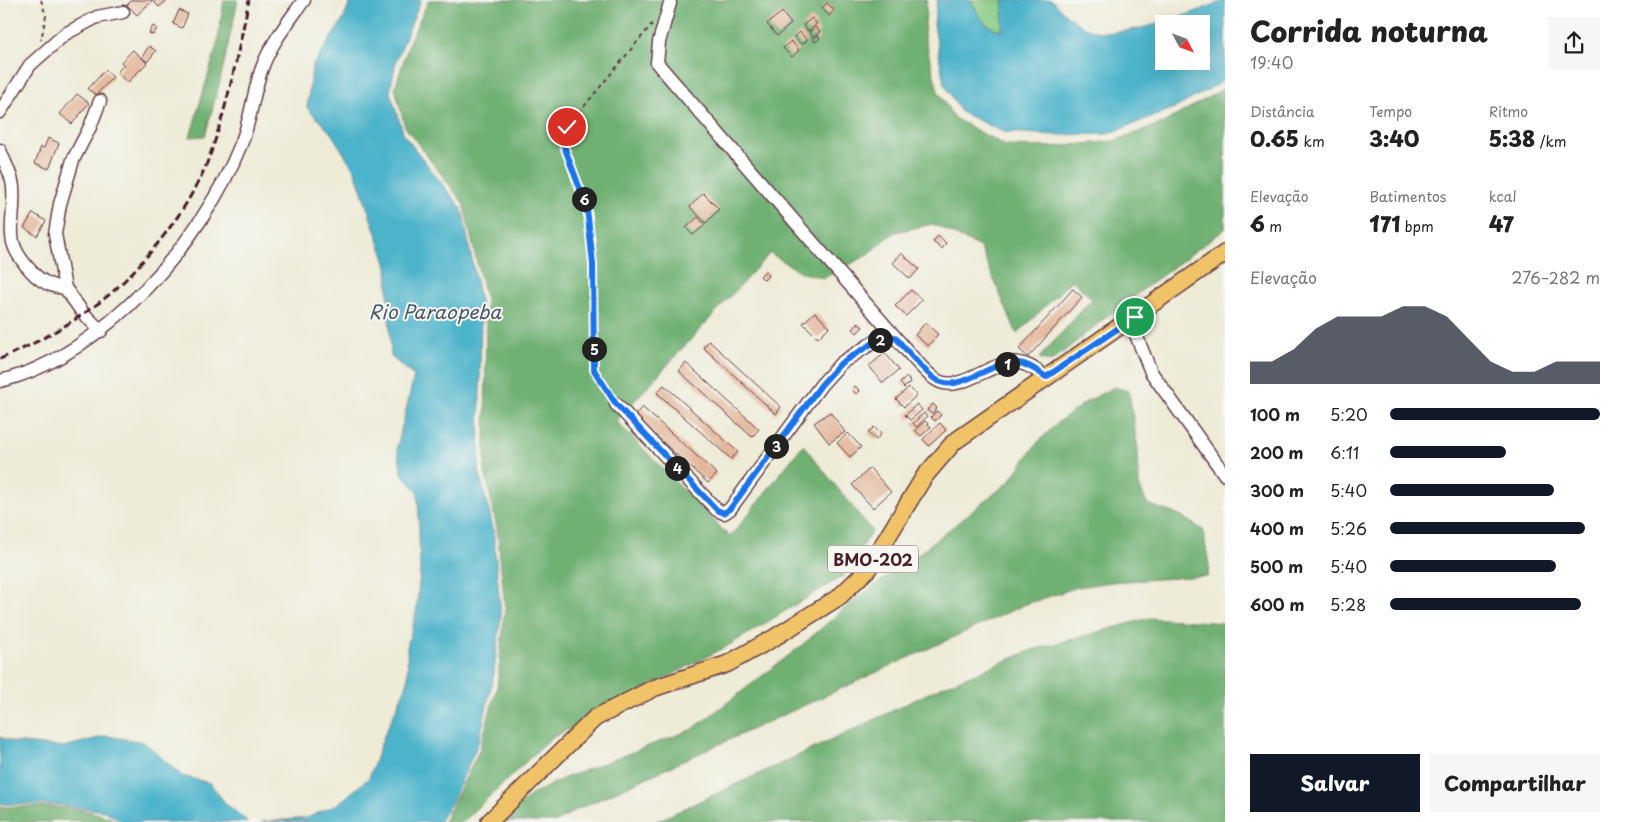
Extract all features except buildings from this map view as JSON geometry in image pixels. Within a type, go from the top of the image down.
[{"type":"main road","name":"BMO-202","points":[[489,822],[595,718],[654,688],[727,664],[772,639],[839,597],[868,569],[924,477],[954,442],[1225,253]]},
{"type":"street","points":[[0,381],[62,355],[102,331],[151,282],[200,222],[218,194],[242,143],[262,68],[272,47],[304,0]]},
{"type":"street","points":[[670,3],[659,42],[657,63],[895,337],[936,379],[952,384],[1003,364],[1018,362],[1031,367],[1046,377]]},
{"type":"street","points":[[0,112],[30,65],[65,34],[97,17],[124,12]]},
{"type":"street","points":[[100,101],[90,127],[73,160],[60,204],[55,234],[65,288],[83,313],[102,331]]},
{"type":"street","points":[[0,150],[13,186],[11,233],[17,257],[40,280],[55,287],[65,288]]},
{"type":"street","points":[[1130,320],[1151,372],[1225,475]]},
{"type":"street","points":[[616,404],[717,510],[724,513],[730,509],[821,385],[841,363],[878,340],[895,337]]},
{"type":"path","points":[[38,46],[46,16],[41,0]]},
{"type":"path","points":[[616,404],[594,370],[593,264],[587,208],[564,146],[567,127],[670,3]]},
{"type":"green space","points":[[224,0],[238,0],[220,81],[205,136],[190,137],[217,45]]},
{"type":"green space","points":[[429,0],[927,0],[924,35],[938,91],[954,118],[1006,146],[1052,147],[1114,141],[1163,123],[1225,88],[1225,229],[1110,314],[1051,362],[1039,358],[1092,299],[1072,280],[1017,334],[980,247],[933,224],[895,232],[864,257],[824,278],[802,273],[770,253],[616,421],[730,537],[803,445],[872,531],[843,576],[731,644],[550,739],[462,822],[444,822],[479,751],[497,687],[505,609],[497,528],[485,471],[486,301],[463,203],[405,127],[395,88],[410,40]]},
{"type":"green space","points":[[971,0],[1004,0],[1002,31],[991,27],[982,20]]},
{"type":"green space","points":[[1114,387],[1129,391],[1138,450],[1139,485],[1147,504],[1179,515],[1203,530],[1209,565],[1208,576],[1111,582],[1078,587],[1026,604],[576,810],[556,822],[503,822],[531,795],[562,779],[693,729],[801,646],[855,599],[907,563],[1010,481],[1036,444],[1057,423],[1086,402]]},
{"type":"green space","points":[[1149,618],[1225,623],[1225,822],[655,822],[941,687],[1029,651]]},
{"type":"green space","points":[[0,807],[61,807],[91,812],[118,822],[53,820],[50,822],[0,822]]},
{"type":"water","name":"Rio Paraopeba","points":[[351,0],[421,0],[396,61],[390,92],[404,135],[462,209],[481,306],[479,471],[493,527],[501,617],[493,679],[479,741],[452,802],[439,822],[261,822],[307,818],[338,804],[369,778],[383,738],[408,682],[407,647],[416,613],[420,574],[418,493],[402,473],[397,448],[414,376],[391,357],[387,266],[355,171],[331,133],[307,108],[312,67],[344,18]]},
{"type":"water","points":[[937,0],[971,0],[976,11],[986,24],[1002,31],[1004,0],[1052,0],[1079,24],[1099,32],[1129,31],[1155,24],[1155,70],[1210,70],[1210,15],[1185,15],[1225,0],[1225,80],[1177,107],[1108,134],[1056,135],[1003,132],[961,112],[944,84],[934,24]]},
{"type":"water","points":[[107,736],[144,742],[182,776],[210,783],[225,803],[248,822],[124,822],[104,811],[59,805],[0,804],[0,737],[13,742],[63,747]]},
{"type":"railway","points":[[0,359],[31,345],[96,305],[122,283],[173,224],[194,190],[210,155],[237,59],[249,0]]},
{"type":"route","points":[[567,127],[564,146],[587,208],[593,264],[594,370],[616,404],[717,510],[724,513],[730,509],[821,385],[841,363],[859,350],[878,340],[895,337],[936,379],[952,384],[1003,364],[1018,362],[1031,367],[1046,377],[1135,317]]}]
